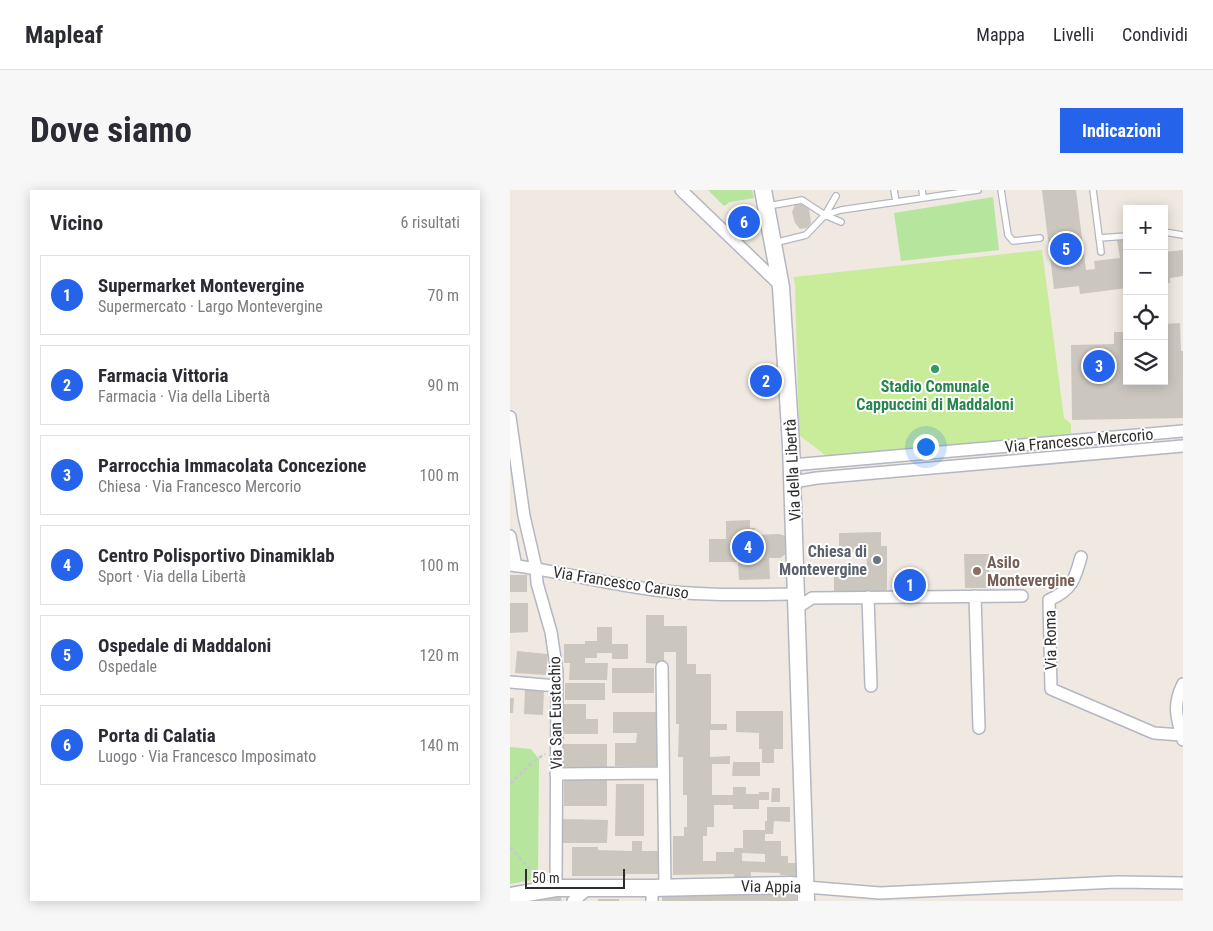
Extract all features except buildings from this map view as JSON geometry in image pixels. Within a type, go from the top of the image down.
[{"type":"main road","name":"Via della Libertà","points":[[763,190],[781,287],[792,465],[806,894]]},
{"type":"main road","name":"Via Appia","points":[[510,896],[552,888],[656,892],[791,885],[806,894]]},
{"type":"street","points":[[681,190],[781,287]]},
{"type":"street","name":"Via San Eustachio","points":[[510,417],[524,516],[536,568],[537,583],[551,632],[557,672],[557,746],[552,888]]},
{"type":"street","name":"Via Francesco Mercorio","points":[[792,465],[1183,431]]},
{"type":"street","name":"Via Francesco Mercorio","points":[[793,482],[817,478],[1183,446]]},
{"type":"street","points":[[510,536],[513,566],[536,568]]},
{"type":"street","name":"Via Roma","points":[[1081,556],[1074,581],[1059,595],[1049,600],[1051,689],[1154,732],[1182,738],[1176,715],[1176,698],[1183,684]]},
{"type":"street","name":"Via Francesco Caruso","points":[[536,568],[636,588],[796,601]]},
{"type":"street","points":[[975,596],[979,728]]},
{"type":"street","points":[[796,601],[812,598],[1022,596]]},
{"type":"street","points":[[868,597],[871,686]]},
{"type":"street","points":[[656,892],[663,773],[662,668]]},
{"type":"street","points":[[510,682],[557,686]]},
{"type":"street","points":[[556,774],[663,773]]},
{"type":"street","name":"Via Appia","points":[[806,894],[880,893],[1117,882],[1183,883]]},
{"type":"street","points":[[573,901],[589,888]]},
{"type":"lane","points":[[894,190],[896,202]]},
{"type":"lane","points":[[922,190],[923,198]]},
{"type":"lane","points":[[825,215],[841,210],[978,190]]},
{"type":"lane","points":[[1001,190],[1008,235],[1013,241],[1040,238]]},
{"type":"lane","points":[[1093,190],[1101,252]]},
{"type":"lane","points":[[773,244],[806,235],[825,215],[836,196]]},
{"type":"lane","points":[[766,207],[802,200],[825,215],[841,222]]},
{"type":"lane","points":[[1168,233],[1183,235]]},
{"type":"lane","points":[[1099,238],[1123,236]]},
{"type":"lane","points":[[974,450],[976,464]]},
{"type":"path","points":[[510,784],[534,761],[557,746]]},
{"type":"path","points":[[510,847],[552,888]]},
{"type":"green space","points":[[708,190],[752,190],[754,198],[730,202],[724,206]]},
{"type":"green space","points":[[993,197],[999,250],[901,261],[894,213]]},
{"type":"green space","points":[[1042,250],[1064,418],[1071,424],[1071,435],[829,458],[799,435],[795,284],[793,277]]},
{"type":"green space","points":[[510,747],[531,749],[539,759],[538,879],[510,884]]},
{"type":"place","name":"Porta di Calatia","points":[[744,222]]},
{"type":"place","name":"Ospedale di Maddaloni","points":[[1066,249]]},
{"type":"place","name":"Parrocchia Immacolata Concezione","points":[[1099,366]]},
{"type":"place","name":"Stadio Comunale Cappuccini di Maddaloni","points":[[935,369]]},
{"type":"place","name":"Farmacia Vittoria","points":[[766,381]]},
{"type":"place","name":"Centro Polisportivo Dinamiklab","points":[[748,547]]},
{"type":"place","name":"Chiesa di Montevergine","points":[[877,560]]},
{"type":"place","name":"Asilo Montevergine","points":[[977,571]]},
{"type":"place","name":"Supermarket Montevergine","points":[[910,585]]}]
